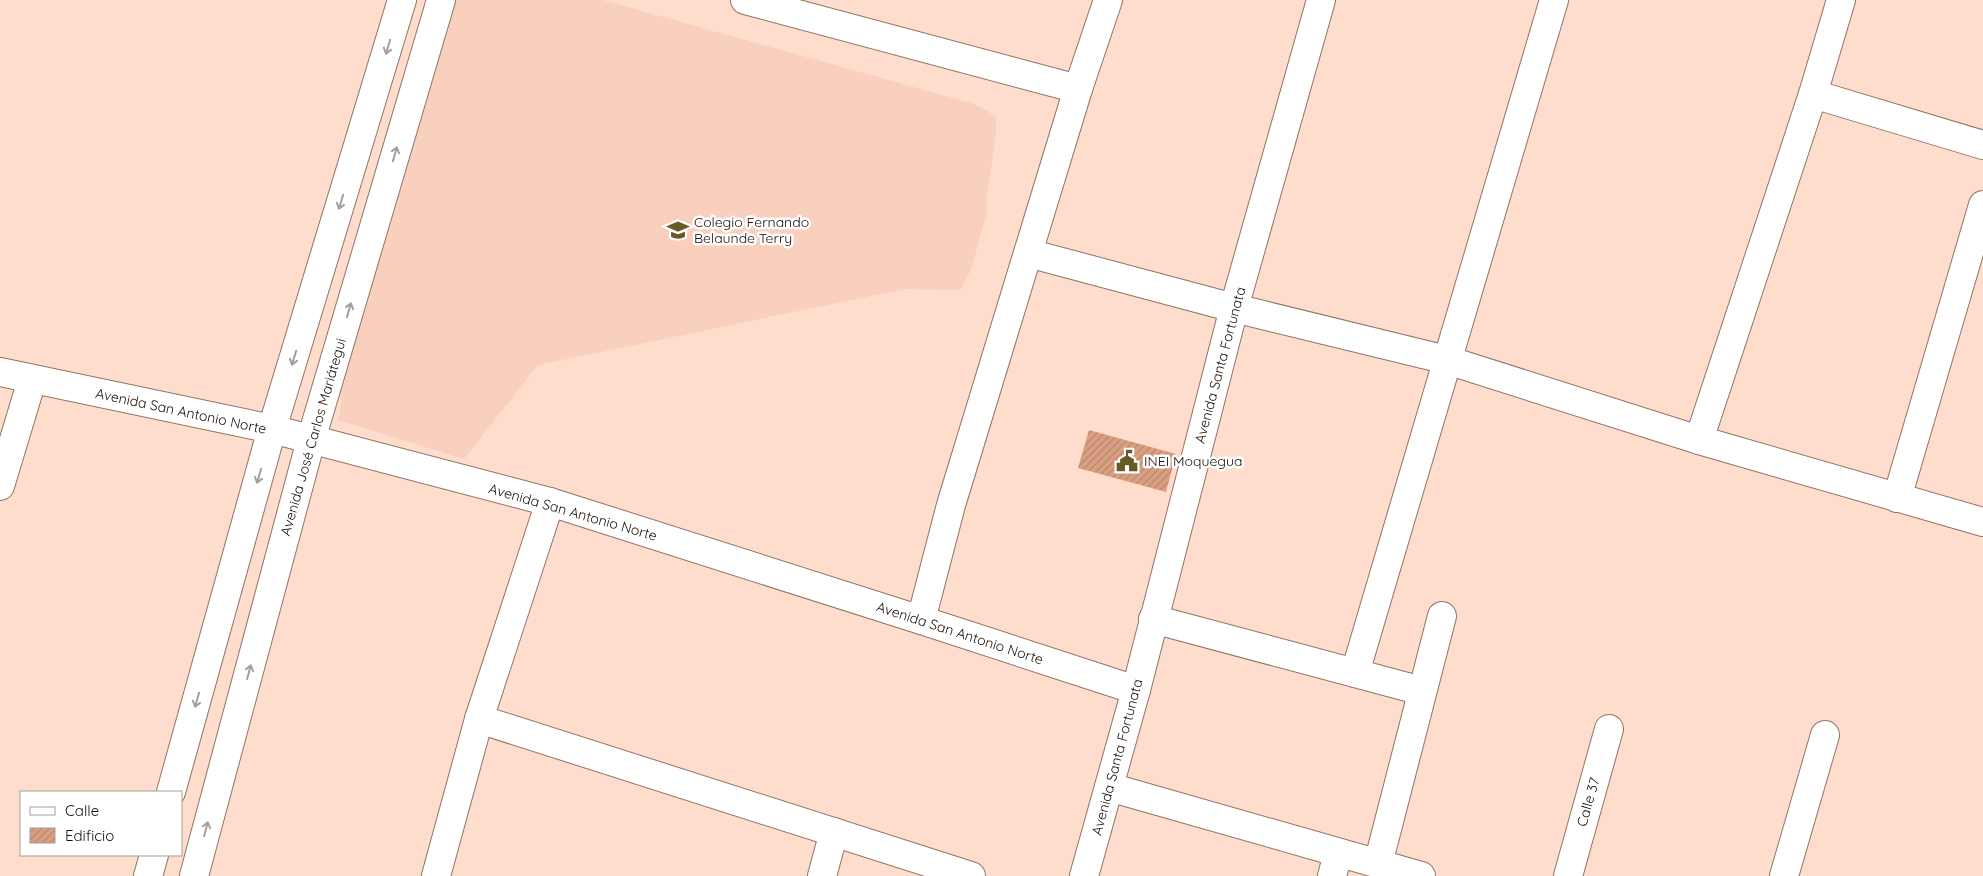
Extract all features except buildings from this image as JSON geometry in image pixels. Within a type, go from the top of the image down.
[{"type":"street","points":[[171,791],[272,429],[402,0]]},
{"type":"street","name":"Avenida José Carlos Mariátegui","points":[[194,876],[311,440],[441,0]]},
{"type":"street","points":[[745,0],[1078,89]]},
{"type":"street","points":[[921,620],[951,505],[1078,89],[1108,0]]},
{"type":"street","name":"Avenida Santa Fortunata","points":[[1084,876],[1136,690],[1234,308],[1321,0]]},
{"type":"street","points":[[1355,673],[1554,0]]},
{"type":"street","points":[[1699,440],[1814,94],[1841,0]]},
{"type":"street","points":[[1814,94],[1983,145]]},
{"type":"street","points":[[1896,498],[1983,205]]},
{"type":"street","points":[[1028,253],[1234,308],[1447,360],[1699,440],[1983,522]]},
{"type":"street","name":"Avenida San Antonio Norte","points":[[0,372],[272,429],[550,502],[1136,690]]},
{"type":"street","points":[[0,486],[32,380]]},
{"type":"street","points":[[436,876],[479,720],[550,502]]},
{"type":"street","points":[[1378,864],[1442,616]]},
{"type":"street","points":[[1153,619],[1422,691]]},
{"type":"street","points":[[479,720],[971,876]]},
{"type":"street","name":"Calle 37","points":[[1568,876],[1609,729]]},
{"type":"street","points":[[1784,876],[1825,736]]},
{"type":"street","points":[[1109,787],[1335,865],[1378,864],[1421,876]]},
{"type":"street","points":[[822,876],[834,832]]},
{"type":"street","points":[[148,876],[154,856]]},
{"type":"shaded area","name":"Colegio Fernando Belaunde Terry","points":[[443,0],[603,0],[974,104],[986,110],[996,118],[996,134],[987,196],[987,212],[971,270],[960,290],[905,289],[538,365],[464,459],[338,420],[342,401],[330,383]]},
{"type":"place","name":"Colegio Fernando Belaunde Terry","points":[[678,230]]},
{"type":"place","name":"INEI Moquegua","points":[[1127,461]]}]
